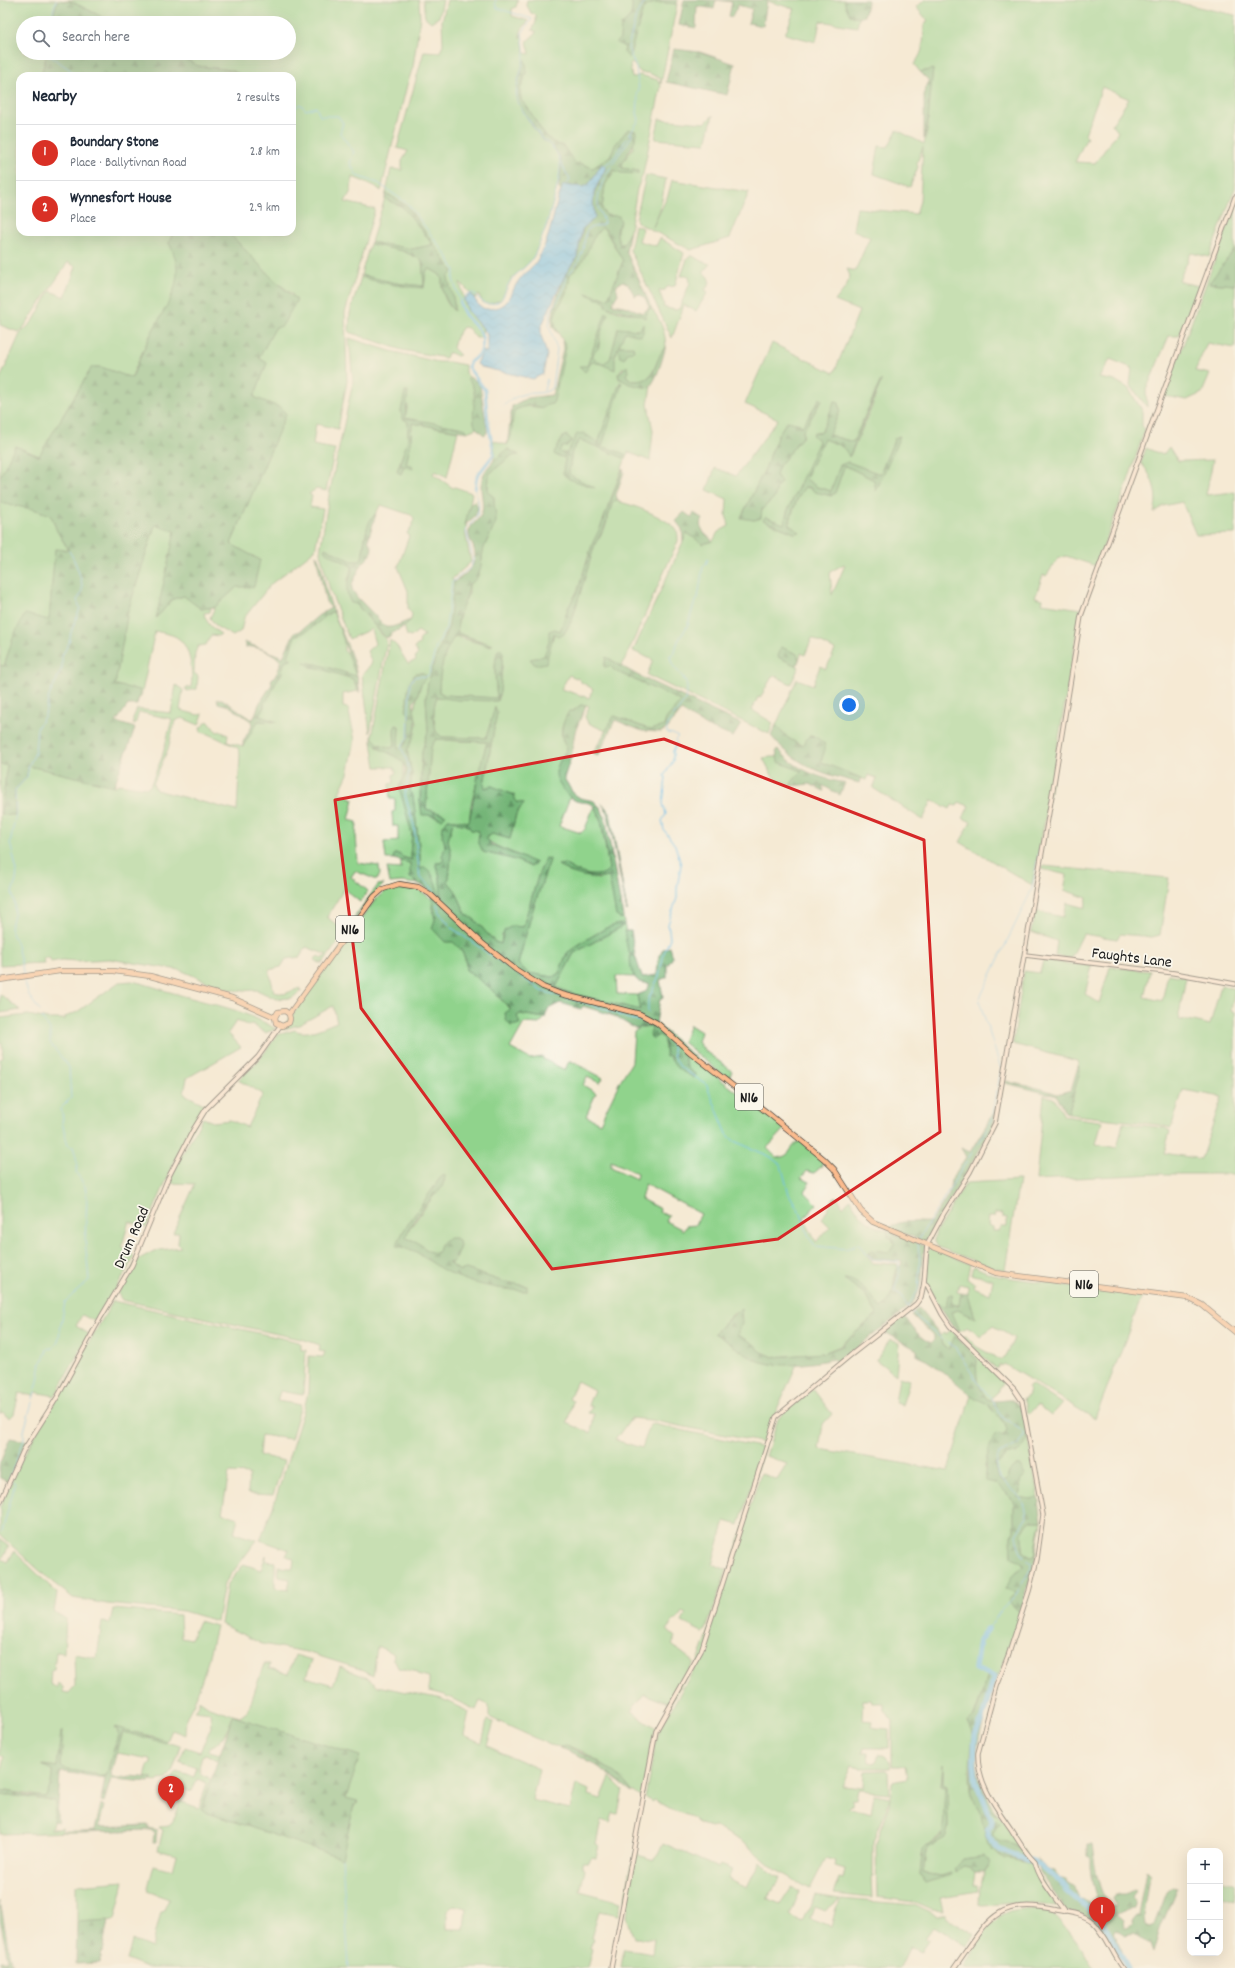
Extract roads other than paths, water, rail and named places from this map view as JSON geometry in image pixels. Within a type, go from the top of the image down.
[{"type":"highway","name":"N16","points":[[280,1026],[289,1023],[289,1014],[366,907],[378,893],[392,885],[403,884],[418,887],[439,902],[482,943],[543,987],[561,994],[640,1014],[657,1022],[691,1053],[770,1114],[824,1159],[834,1169],[867,1218],[880,1226],[996,1273],[1188,1298],[1202,1305],[1235,1332]]},
{"type":"highway","points":[[0,980],[29,975],[88,970],[114,971],[145,975],[232,998],[275,1017]]},
{"type":"highway","points":[[275,1017],[281,1011],[289,1014]]},
{"type":"highway","points":[[275,1017],[276,1023],[280,1026]]},
{"type":"street","points":[[611,1968],[656,1731],[701,1651],[776,1417],[912,1307],[921,1297],[928,1245],[944,1213],[970,1172],[995,1123],[1025,956],[1081,616],[1235,197]]},
{"type":"street","name":"Faughts Lane","points":[[1025,956],[1174,973],[1235,984]]},
{"type":"street","name":"Drum Road","points":[[0,1503],[26,1446],[58,1396],[132,1265],[168,1178],[193,1130],[206,1109],[258,1057],[280,1026]]},
{"type":"street","points":[[924,1283],[927,1285],[950,1326],[1014,1389],[1024,1409],[1043,1524],[1029,1591],[1008,1656],[996,1686],[978,1753],[978,1762],[981,1777],[991,1801],[1035,1862],[1036,1869],[1064,1912]]},
{"type":"street","points":[[954,1968],[990,1921],[1000,1911],[1022,1905],[1044,1907],[1093,1922],[1107,1941],[1123,1968]]},
{"type":"water","points":[[602,164],[606,167],[594,195],[593,201],[595,218],[582,229],[577,257],[566,273],[541,327],[541,335],[547,355],[543,374],[533,379],[481,367],[477,364],[483,351],[487,352],[487,335],[483,328],[468,311],[464,299],[471,294],[479,305],[487,309],[503,305],[509,299],[522,276],[537,261],[543,249],[550,231],[563,185],[583,187],[589,184]]},
{"type":"waterway","points":[[52,16],[56,0]]},
{"type":"waterway","points":[[460,303],[466,295],[473,293],[485,304],[492,304],[501,300],[513,278],[529,263],[534,256],[550,214],[560,172],[558,155],[537,132],[524,113],[517,99],[516,93],[524,60],[522,33],[532,19],[497,8],[495,3],[496,0]]},
{"type":"waterway","points":[[604,166],[613,159],[639,120],[637,113],[637,93],[639,90],[636,68],[628,48],[636,16],[646,0]]},
{"type":"waterway","points":[[56,60],[72,72]]},
{"type":"waterway","points":[[296,108],[300,104],[306,110],[316,107],[320,116],[338,116],[343,123],[340,133],[354,152],[350,163],[357,176],[378,183],[408,204],[447,256],[455,270],[453,279],[460,302]]},
{"type":"waterway","points":[[504,405],[518,396],[527,393],[547,391],[552,387],[557,349],[549,326],[551,311],[562,293],[567,276],[577,264],[583,250],[586,232],[589,228],[602,225],[604,223],[598,205],[598,196],[605,177],[615,159],[632,136],[631,133]]},
{"type":"waterway","points":[[561,163],[570,180],[567,184]]},
{"type":"waterway","points":[[460,303],[463,311],[480,332],[482,337],[483,345],[480,354],[470,362],[468,367],[485,390],[488,422],[494,454],[477,476],[475,489]]},
{"type":"waterway","points":[[544,390],[547,379]]},
{"type":"waterway","points":[[436,897],[430,886],[420,878],[414,826],[405,795],[409,771],[406,758],[401,747],[408,737],[410,683],[414,677],[426,677],[429,674],[436,647],[446,628],[452,582],[471,567],[473,559],[466,530],[475,519],[478,511],[479,506],[475,489]]},
{"type":"waterway","points":[[24,976],[17,945],[10,928],[14,916],[15,906],[12,892],[16,881],[17,871],[10,843],[16,814],[15,790],[27,777],[29,765],[35,753],[37,728],[45,715],[49,696],[62,668],[62,656],[69,643],[71,632],[80,608],[77,600],[82,592],[82,582],[76,564],[69,551]]},
{"type":"waterway","points":[[648,1012],[648,1000],[659,976],[664,953],[670,938],[668,924],[677,898],[677,888],[681,865],[675,845],[664,830],[662,821],[666,814],[663,804],[666,777],[664,776],[673,761],[673,751],[677,743],[675,740],[678,737],[667,733],[667,728],[686,698],[687,692],[685,681],[673,665],[670,655],[674,654],[678,641],[688,625],[693,607],[698,598],[703,566],[706,564],[708,559]]},
{"type":"waterway","points":[[918,1240],[992,1120],[1001,1069],[979,1000],[1032,889],[1039,851]]},
{"type":"waterway","points":[[437,904],[439,912],[452,928],[542,991],[603,1008],[629,1019],[657,1025]]},
{"type":"waterway","points":[[24,979],[29,996],[40,1011]]},
{"type":"waterway","points":[[9,1479],[24,1440],[24,1431],[38,1381],[41,1362],[47,1349],[53,1348],[58,1342],[65,1302],[89,1280],[85,1240],[87,1197],[85,1186],[76,1172],[77,1163],[75,1153],[73,1147],[68,1146],[62,1122],[63,1118],[61,1108],[71,1098],[69,1067],[50,1043],[50,1029],[42,1018]]},
{"type":"waterway","points":[[662,1030],[672,1046],[674,1058],[681,1068],[706,1084],[727,1134],[734,1141],[769,1156],[781,1165],[789,1194],[801,1214],[809,1237],[815,1246],[846,1249],[857,1244],[871,1259],[899,1262],[899,1276],[894,1291],[900,1294],[907,1306],[919,1319],[941,1338],[955,1347],[978,1383],[991,1398],[1001,1416],[1022,1431],[1024,1436],[1017,1445],[999,1454],[997,1470],[1002,1480],[1021,1499],[1023,1503],[1026,1517],[1016,1534],[1020,1551],[1031,1563],[1031,1568],[1014,1598],[1002,1609],[988,1629]]},
{"type":"waterway","points":[[908,1306],[918,1291],[920,1262],[918,1243]]},
{"type":"waterway","points":[[2,1532],[15,1484],[13,1481]]},
{"type":"waterway","points":[[988,1629],[979,1641],[975,1669],[994,1677],[982,1719],[975,1735],[974,1764],[976,1782],[992,1820],[991,1825],[987,1830],[989,1838],[1001,1851],[1041,1865],[1062,1884],[1068,1892],[1102,1921],[1128,1968]]},
{"type":"waterway","points":[[342,1858],[349,1968]]},
{"type":"place","name":"Wynnesfort House","points":[[171,1809]]},
{"type":"place","name":"Boundary Stone","points":[[1102,1930]]}]
